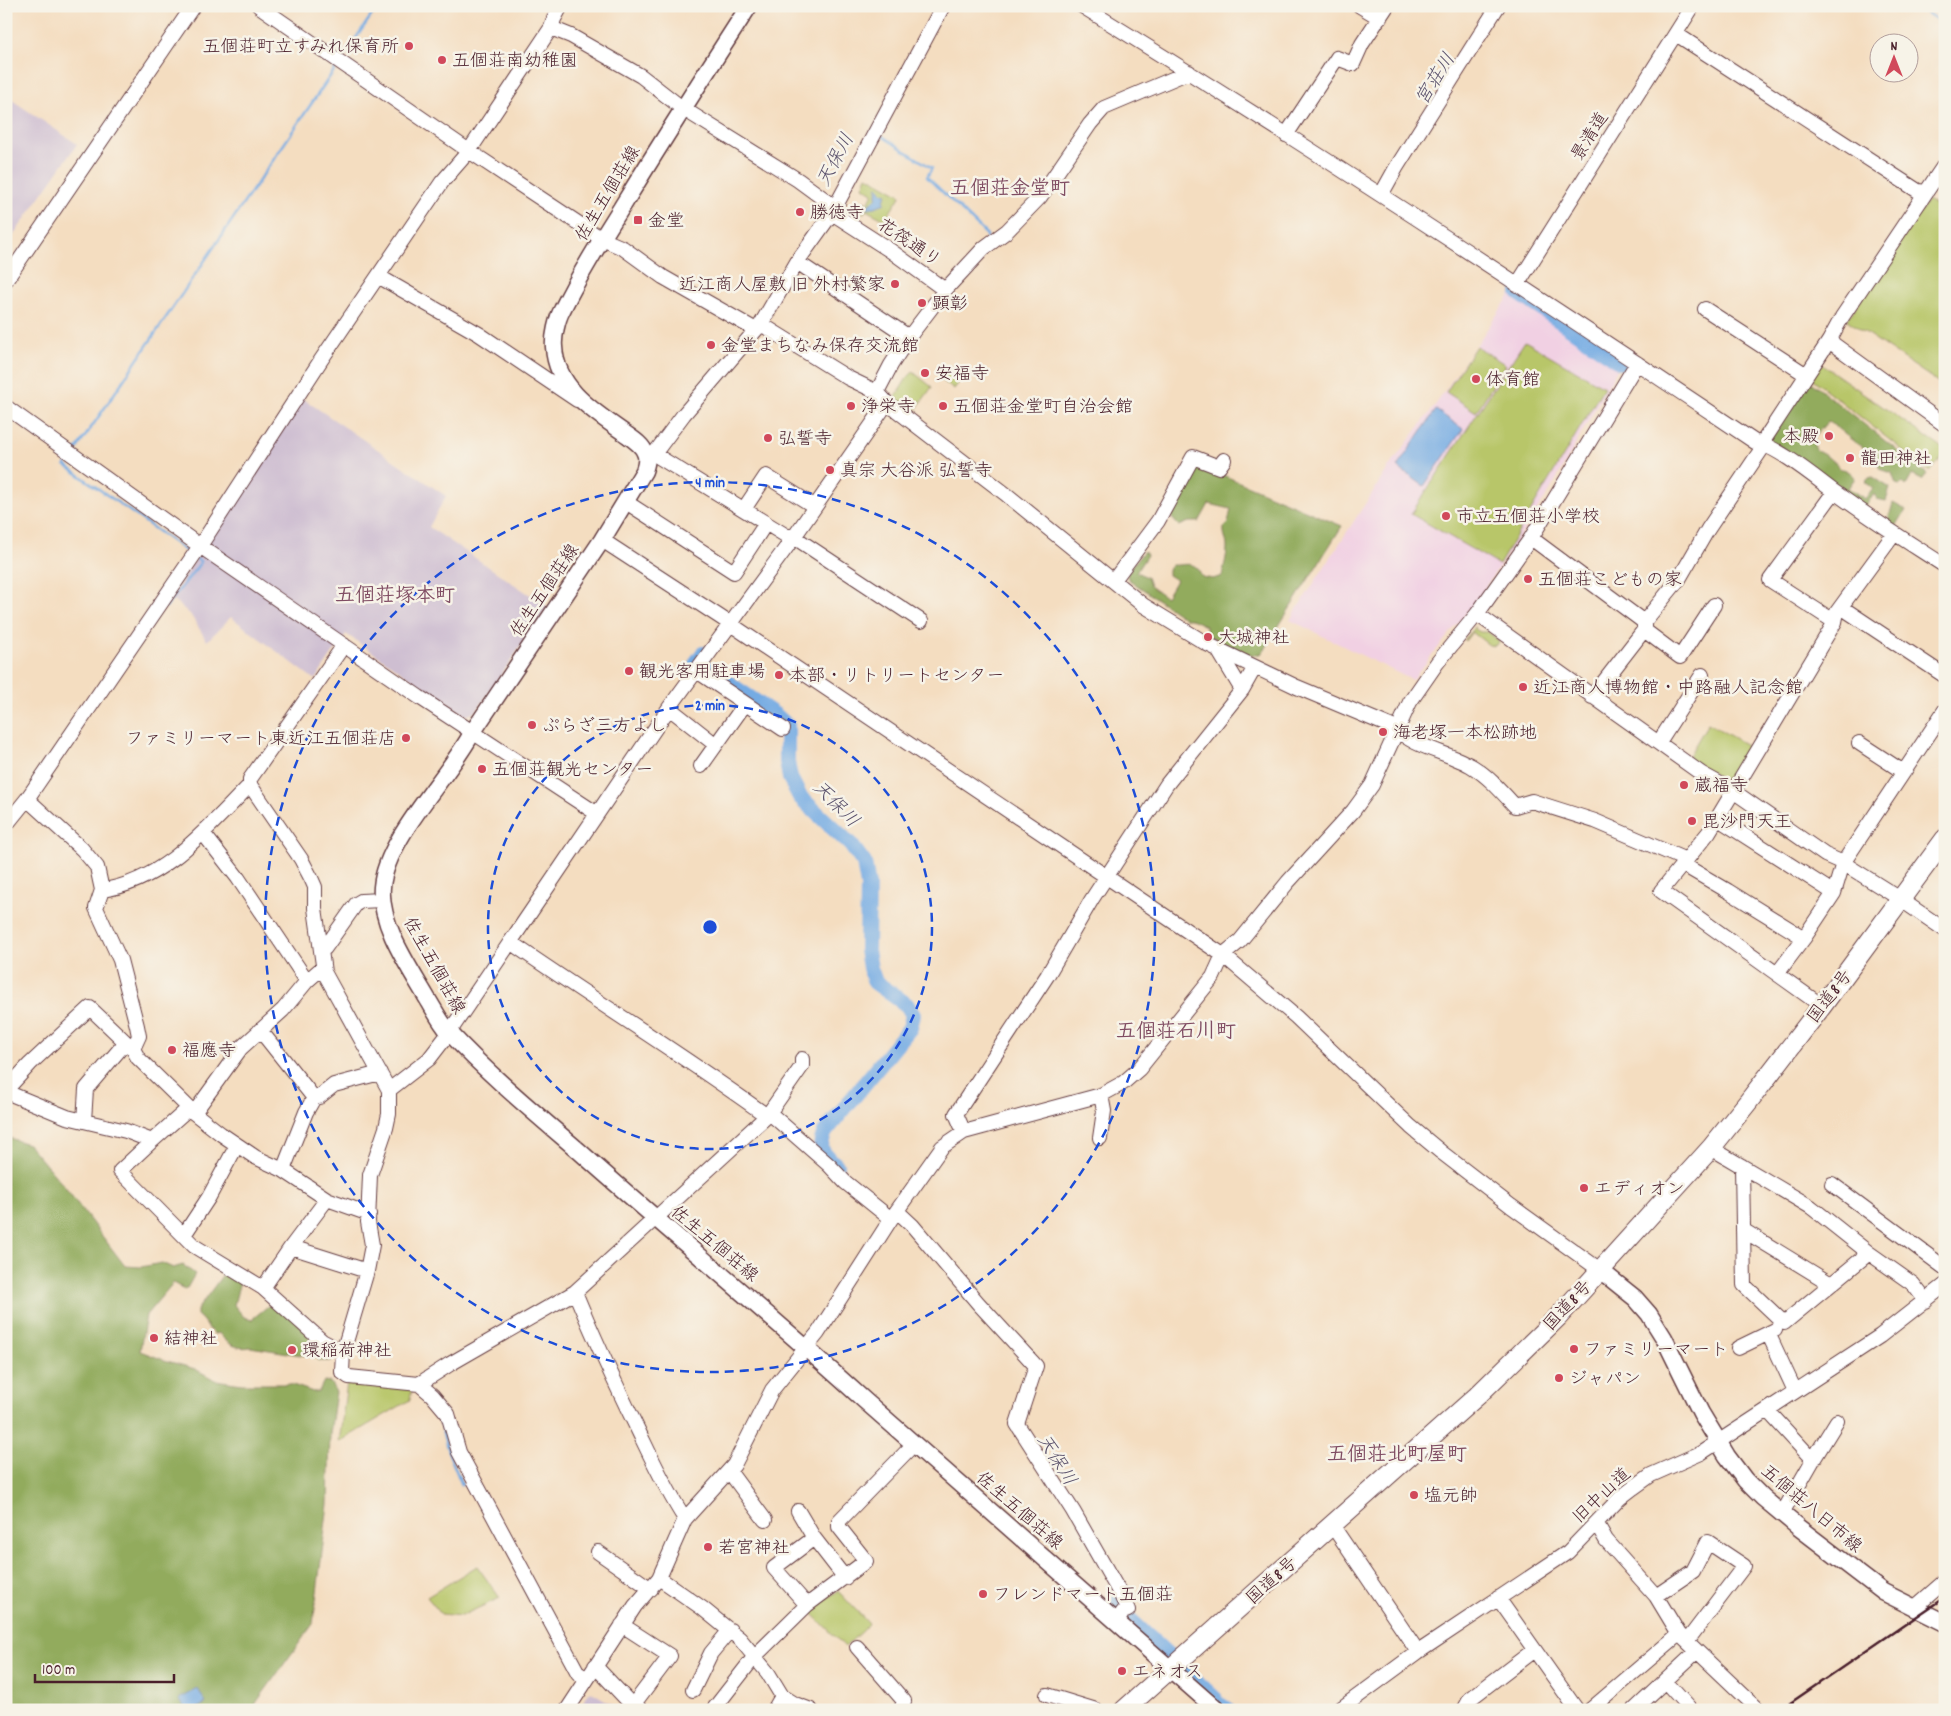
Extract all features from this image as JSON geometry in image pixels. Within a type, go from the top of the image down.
[{"type":"highway","name":"国道8号","points":[[1124,1710],[1477,1396],[1558,1317],[1711,1148],[1822,1006],[1945,839]]},
{"type":"main road","name":"佐生五個荘線","points":[[750,6],[682,108],[602,238],[561,312],[554,347],[560,370],[571,390],[584,405],[637,442],[650,454],[647,464],[602,540],[392,853],[384,873],[382,900],[385,916],[415,978],[449,1032],[500,1082],[807,1348],[914,1444],[1122,1615],[1172,1668],[1217,1710]]},
{"type":"main road","name":"五個荘八日市線","points":[[1600,1270],[1635,1298],[1649,1314],[1664,1338],[1701,1413],[1745,1480],[1782,1514],[1883,1592],[1945,1623]]},
{"type":"street","points":[[6,280],[193,6]]},
{"type":"street","points":[[260,6],[469,151],[602,238],[624,248],[664,277],[877,392],[887,403],[1114,580],[1143,605],[1198,638],[1255,667],[1397,729],[1403,737],[1452,756],[1473,767],[1488,778],[1515,806],[1532,801],[1595,821],[1684,862],[1804,938]]},
{"type":"street","points":[[6,825],[27,799],[195,553],[321,360],[442,182],[469,151],[551,28],[561,6]]},
{"type":"street","points":[[921,622],[790,536],[650,454],[758,327],[830,207],[943,6]]},
{"type":"street","points":[[1082,6],[1381,195],[1755,442],[1762,443],[1782,455],[1894,534],[1945,566]]},
{"type":"street","points":[[1286,135],[1337,58],[1353,64],[1362,44],[1384,12],[1360,6]]},
{"type":"street","points":[[1381,195],[1498,6]]},
{"type":"street","name":"景清道","points":[[1516,285],[1693,6]]},
{"type":"street","name":"花筏通り","points":[[551,28],[571,36],[641,76],[682,108],[792,176],[830,207],[943,289]]},
{"type":"street","points":[[1676,34],[1918,191],[1926,192]]},
{"type":"street","points":[[877,392],[908,336],[943,289],[984,248],[1007,231],[1040,197],[1090,124],[1104,108],[1189,72]]},
{"type":"street","points":[[1592,697],[1678,579],[1708,529],[1761,450],[1762,443],[1805,374],[1829,342],[1842,317],[1945,164]]},
{"type":"street","points":[[797,262],[908,336]]},
{"type":"street","points":[[378,276],[479,334],[584,405]]},
{"type":"street","points":[[1705,309],[1805,374]]},
{"type":"street","points":[[1829,342],[1945,425]]},
{"type":"street","points":[[567,1710],[635,1606],[655,1584],[685,1519],[731,1468],[772,1390],[818,1334],[894,1215],[942,1147],[964,1132],[1101,1095],[1123,1083],[1139,1069],[1213,977],[1223,955],[1240,941],[1288,882],[1353,811],[1381,769],[1410,702],[1421,685],[1477,614],[1531,538],[1637,363]]},
{"type":"street","points":[[389,1090],[428,1059],[449,1032],[596,814],[669,708],[700,667],[727,622],[887,403]]},
{"type":"street","points":[[6,407],[72,454],[195,553],[344,645],[472,733],[486,740],[596,814]]},
{"type":"street","points":[[1114,580],[1158,522],[1193,457],[1220,467],[1224,460]]},
{"type":"street","points":[[744,508],[766,476],[811,505]]},
{"type":"street","points":[[1834,492],[1770,580],[1835,622]]},
{"type":"street","points":[[626,502],[734,572],[766,523]]},
{"type":"street","points":[[1822,1006],[1661,891],[1709,832],[1835,622],[1837,612],[1894,534]]},
{"type":"street","points":[[1531,538],[1644,626],[1680,657],[1714,605]]},
{"type":"street","points":[[602,540],[1223,955],[1296,1017],[1411,1127],[1511,1206],[1600,1270]]},
{"type":"street","points":[[1841,607],[1945,676]]},
{"type":"street","points":[[1477,614],[1702,774],[1733,792],[1825,855],[1843,863],[1945,930]]},
{"type":"street","points":[[344,645],[250,779],[250,785],[312,878],[315,888],[315,908],[324,972],[389,1090],[386,1128],[370,1176],[368,1222],[372,1245],[367,1272],[344,1352],[342,1372],[349,1377],[419,1384],[432,1395],[448,1414],[459,1452],[578,1673],[587,1679]]},
{"type":"street","points":[[1217,648],[1242,690]]},
{"type":"street","points":[[700,667],[746,704],[783,729]]},
{"type":"street","points":[[964,1132],[956,1114],[1047,976],[1106,878],[1167,784],[1242,690],[1255,667]]},
{"type":"street","points":[[1659,742],[1702,675]]},
{"type":"street","points":[[701,766],[746,704]]},
{"type":"street","points":[[669,708],[716,745]]},
{"type":"street","points":[[1777,974],[1834,893],[1843,863],[1902,771],[1945,710]]},
{"type":"street","points":[[1859,743],[1902,771]]},
{"type":"street","points":[[102,890],[133,882],[182,852],[250,785]]},
{"type":"street","points":[[27,799],[82,849],[97,867],[102,890],[96,908],[120,960],[139,1036],[86,1090],[84,1121]]},
{"type":"street","points":[[1717,818],[1834,893]]},
{"type":"street","points":[[203,833],[238,878],[307,981]]},
{"type":"street","points":[[321,951],[356,904],[361,901],[382,900]]},
{"type":"street","points":[[510,942],[601,1005],[711,1076],[767,1116],[773,1116],[829,1164],[845,1182],[912,1225],[978,1303],[1036,1366],[1017,1424],[1078,1520],[1121,1595],[1128,1610],[1122,1615]]},
{"type":"street","points":[[324,967],[307,981],[283,1010],[241,1048],[192,1110],[152,1141],[120,1171],[194,1246],[263,1288],[322,1341],[344,1352]]},
{"type":"street","points":[[152,1141],[126,1131],[67,1117],[6,1091],[30,1064],[90,1008],[192,1110],[237,1146],[255,1157],[284,1170],[327,1199],[368,1214]]},
{"type":"street","points":[[260,1030],[314,1098]]},
{"type":"street","points":[[419,1384],[575,1292],[767,1116],[802,1066],[802,1059]]},
{"type":"street","points":[[284,1170],[306,1112],[314,1098],[319,1097],[334,1085],[380,1073]]},
{"type":"street","points":[[1100,1138],[1104,1111],[1101,1095]]},
{"type":"street","points":[[184,1235],[209,1197],[237,1146]]},
{"type":"street","points":[[1711,1148],[1811,1207],[1869,1253],[1913,1284],[1926,1301]]},
{"type":"street","points":[[1742,1166],[1744,1285],[1784,1323]]},
{"type":"street","points":[[1832,1184],[1945,1268]]},
{"type":"street","points":[[263,1288],[327,1199]]},
{"type":"street","points":[[1743,1230],[1831,1284]]},
{"type":"street","points":[[291,1247],[367,1272]]},
{"type":"street","points":[[1738,1348],[1769,1335],[1869,1253]]},
{"type":"street","name":"旧中山道","points":[[1339,1710],[1418,1652],[1568,1552],[1620,1498],[1639,1484],[1652,1475],[1701,1453],[1880,1336],[1945,1285]]},
{"type":"street","points":[[575,1292],[600,1352],[629,1412],[669,1494],[685,1519]]},
{"type":"street","points":[[1769,1335],[1795,1391]]},
{"type":"street","points":[[1767,1410],[1813,1460]]},
{"type":"street","points":[[1782,1514],[1837,1421]]},
{"type":"street","points":[[713,1710],[755,1656],[807,1605],[866,1561],[839,1527],[839,1521],[914,1444]]},
{"type":"street","points":[[731,1468],[765,1520]]},
{"type":"street","points":[[798,1511],[814,1538],[845,1578]]},
{"type":"street","points":[[1597,1524],[1606,1540],[1656,1596],[1688,1643],[1759,1710]]},
{"type":"street","points":[[1332,1526],[1418,1652]]},
{"type":"street","points":[[807,1605],[774,1568],[814,1538]]},
{"type":"street","points":[[1634,1710],[1665,1681],[1688,1643],[1744,1566],[1708,1542],[1693,1571],[1656,1596]]},
{"type":"street","points":[[598,1552],[702,1608],[740,1639],[755,1656],[782,1696],[795,1704],[811,1710]]},
{"type":"street","points":[[1914,1608],[1945,1581]]},
{"type":"street","points":[[1498,1598],[1577,1710]]},
{"type":"street","points":[[595,1666],[637,1707],[670,1656],[622,1626]]},
{"type":"street","points":[[693,1690],[710,1653],[730,1630]]},
{"type":"street","points":[[1590,1710],[1688,1643]]},
{"type":"street","points":[[857,1647],[904,1701],[901,1710]]},
{"type":"street","points":[[1464,1710],[1470,1699],[1534,1650]]},
{"type":"street","points":[[1665,1681],[1691,1710]]},
{"type":"street","points":[[1047,1695],[1096,1710]]},
{"type":"street","points":[[774,1710],[782,1696]]},
{"type":"shaded area","points":[[6,96],[77,144],[6,246]]},
{"type":"shaded area","name":"市立五個荘小学校","points":[[1511,294],[1619,366],[1552,487],[1515,544],[1473,605],[1412,680],[1290,620],[1389,467],[1434,407]]},
{"type":"shaded area","points":[[299,396],[446,496],[429,527],[548,607],[476,711],[466,716],[346,634],[315,680],[231,617],[207,641],[190,614],[171,598]]},
{"type":"shaded area","points":[[590,1691],[622,1710],[578,1710]]},
{"type":"green space","points":[[867,176],[901,195],[885,220],[866,210],[864,213],[861,212],[864,207],[861,205],[863,201],[868,203],[873,193],[863,187]]},
{"type":"green space","points":[[1928,200],[1945,211],[1945,387],[1847,320]]},
{"type":"green space","points":[[1525,341],[1604,387],[1499,565],[1411,514]]},
{"type":"green space","name":"体育館","points":[[1476,346],[1506,365],[1476,412],[1446,392]]},
{"type":"green space","points":[[1820,363],[1945,450],[1945,453],[1930,472],[1810,377]]},
{"type":"green space","points":[[950,366],[964,376],[954,389],[940,379]]},
{"type":"green space","points":[[913,372],[932,387],[912,415],[893,401],[907,378]]},
{"type":"green space","name":"龍田神社","points":[[1808,380],[1927,474],[1922,480],[1912,475],[1906,486],[1903,483],[1900,485],[1896,484],[1892,473],[1880,469],[1867,449],[1853,441],[1828,421],[1813,438],[1815,447],[1836,463],[1839,469],[1846,470],[1854,476],[1855,478],[1848,488],[1865,499],[1873,488],[1865,482],[1873,477],[1890,488],[1886,501],[1877,499],[1874,494],[1865,507],[1769,441]]},
{"type":"green space","points":[[1197,464],[1342,526],[1261,654],[1250,656],[1206,634],[1206,626],[1191,619],[1186,619],[1128,579],[1127,573],[1144,551],[1147,555],[1136,572],[1147,577],[1150,586],[1166,597],[1176,580],[1168,575],[1168,569],[1172,565],[1193,565],[1198,569],[1202,577],[1213,579],[1222,576],[1227,551],[1224,527],[1228,523],[1231,509],[1209,504],[1199,522],[1189,522],[1179,526],[1171,517],[1172,508]]},
{"type":"green space","points":[[1893,503],[1906,510],[1895,528],[1888,521]]},
{"type":"green space","points":[[1475,626],[1475,629],[1480,632],[1488,632],[1499,641],[1495,646],[1489,645],[1472,632],[1465,641]]},
{"type":"green space","points":[[1708,723],[1748,746],[1727,782],[1687,759]]},
{"type":"green space","points":[[6,1137],[28,1144],[64,1186],[125,1266],[141,1267],[162,1263],[173,1268],[183,1265],[195,1274],[186,1290],[173,1283],[146,1315],[140,1351],[195,1369],[215,1380],[242,1384],[290,1384],[313,1392],[319,1391],[324,1381],[330,1382],[336,1392],[330,1434],[328,1504],[313,1624],[256,1703],[254,1710],[6,1710]]},
{"type":"green space","points":[[227,1269],[241,1277],[234,1305],[244,1317],[251,1320],[273,1302],[334,1350],[332,1361],[319,1361],[314,1357],[250,1347],[236,1347],[228,1343],[219,1333],[214,1334],[197,1315],[197,1310]]},
{"type":"green space","points":[[347,1383],[412,1388],[410,1400],[339,1442]]},
{"type":"green space","points":[[477,1566],[500,1598],[461,1616],[441,1614],[427,1597]]},
{"type":"green space","points":[[838,1591],[869,1624],[845,1647],[809,1610]]},
{"type":"water","points":[[877,187],[880,188],[881,192],[887,194],[884,199],[885,203],[867,208],[877,197]]},
{"type":"water","points":[[1436,410],[1463,429],[1424,486],[1397,467]]},
{"type":"water","points":[[198,1689],[206,1703],[194,1710],[186,1710],[179,1699]]},
{"type":"waterway","points":[[343,57],[378,6]]},
{"type":"waterway","points":[[1916,6],[1945,25]]},
{"type":"waterway","points":[[76,450],[337,66]]},
{"type":"waterway","points":[[879,134],[932,168],[927,177],[987,235],[987,239]]},
{"type":"waterway","name":"宮荘川","points":[[1519,293],[1621,362]]},
{"type":"waterway","points":[[70,458],[65,465],[190,554]]},
{"type":"waterway","points":[[166,607],[201,562],[197,559]]},
{"type":"waterway","name":"天保川","points":[[703,654],[697,662],[775,715],[787,726],[787,762],[790,778],[800,797],[851,845],[864,863],[868,885],[867,950],[875,982],[907,1005],[913,1015],[910,1028],[825,1132],[821,1143],[822,1151],[836,1165]]},
{"type":"waterway","points":[[427,1401],[437,1413],[448,1451],[462,1485]]},
{"type":"waterway","name":"天保川","points":[[1117,1598],[1126,1616],[1227,1710]]},
{"type":"railway","points":[[1780,1710],[1945,1597]]},
{"type":"place","name":"五個荘町立すみれ保育所","points":[[409,46]]},
{"type":"place","name":"五個荘南幼稚園","points":[[442,60]]},
{"type":"place","name":"勝徳寺","points":[[800,212]]},
{"type":"place","name":"金堂","points":[[638,220]]},
{"type":"place","name":"近江商人屋敷 旧 外村繁家","points":[[895,284]]},
{"type":"place","name":"顕彰","points":[[922,303]]},
{"type":"place","name":"金堂まちなみ保存交流館","points":[[711,345]]},
{"type":"place","name":"安福寺","points":[[925,373]]},
{"type":"place","name":"体育館","points":[[1476,379]]},
{"type":"place","name":"浄栄寺","points":[[851,406]]},
{"type":"place","name":"五個荘金堂町自治会館","points":[[943,406]]},
{"type":"place","name":"本殿","points":[[1829,436]]},
{"type":"place","name":"弘誓寺","points":[[768,438]]},
{"type":"place","name":"龍田神社","points":[[1850,458]]},
{"type":"place","name":"真宗 大谷派 弘誓寺","points":[[830,470]]},
{"type":"place","name":"市立五個荘小学校","points":[[1446,516]]},
{"type":"place","name":"五個荘こどもの家","points":[[1528,579]]},
{"type":"place","name":"大城神社","points":[[1208,637]]},
{"type":"place","name":"観光客用駐車場","points":[[629,671]]},
{"type":"place","name":"本部・リトリートセンター","points":[[779,675]]},
{"type":"place","name":"近江商人博物館・中路融人記念館","points":[[1523,687]]},
{"type":"place","name":"ぷらざ三方よし","points":[[532,725]]},
{"type":"place","name":"海老塚一本松跡地","points":[[1383,732]]},
{"type":"place","name":"ファミリーマート東近江五個荘店","points":[[406,738]]},
{"type":"place","name":"五個荘観光センター","points":[[482,769]]},
{"type":"place","name":"蔵福寺","points":[[1684,785]]},
{"type":"place","name":"毘沙門天王","points":[[1692,821]]},
{"type":"place","name":"福應寺","points":[[172,1050]]},
{"type":"place","name":"エディオン","points":[[1584,1188]]},
{"type":"place","name":"結神社","points":[[154,1338]]},
{"type":"place","name":"ファミリーマート","points":[[1574,1349]]},
{"type":"place","name":"環稲荷神社","points":[[292,1350]]},
{"type":"place","name":"ジャパン","points":[[1559,1378]]},
{"type":"place","name":"塩元帥","points":[[1414,1495]]},
{"type":"place","name":"若宮神社","points":[[708,1547]]},
{"type":"place","name":"フレンドマート五個荘","points":[[983,1594]]},
{"type":"place","name":"エネオス","points":[[1122,1671]]},
{"type":"district","name":"五個荘金堂町","points":[[1010,187]]},
{"type":"district","name":"五個荘塚本町","points":[[395,594]]},
{"type":"district","name":"五個荘石川町","points":[[1176,1030]]},
{"type":"district","name":"五個荘北町屋町","points":[[1397,1453]]}]
